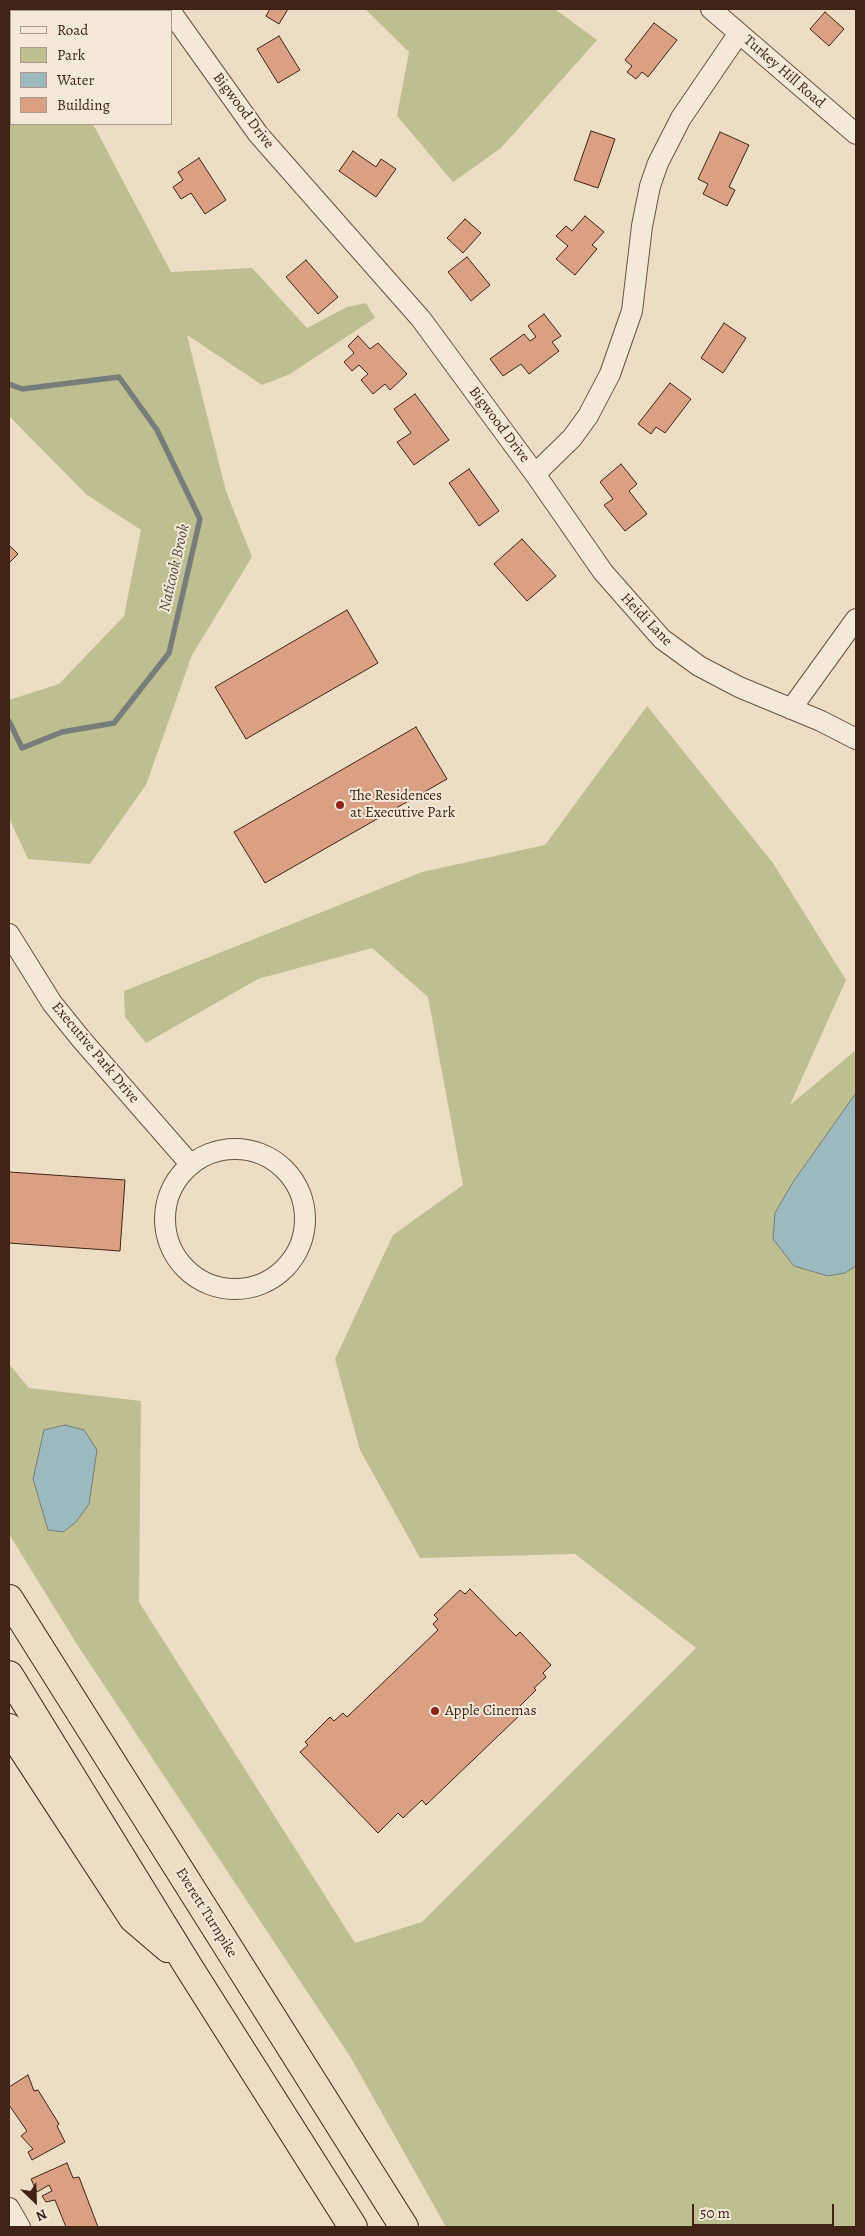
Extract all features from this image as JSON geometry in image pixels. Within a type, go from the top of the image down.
[{"type":"highway","name":"Everett Turnpike","points":[[9,1599],[404,2227]]},
{"type":"highway","points":[[9,1675],[188,1966],[353,2227]]},
{"type":"highway","points":[[9,1728],[133,1918],[188,1966]]},
{"type":"street","name":"Turkey Hill Road","points":[[711,9],[856,134]]},
{"type":"street","name":"Bigwood Drive","points":[[172,14],[258,134],[421,319],[535,474],[572,438],[588,416],[610,374],[632,311],[642,226],[650,186],[658,162],[681,118],[739,33]]},
{"type":"street","name":"Heidi Lane","points":[[535,474],[603,572],[662,639],[699,666],[856,739]]},
{"type":"street","points":[[791,709],[856,619]]},
{"type":"street","name":"Executive Park Drive","points":[[9,934],[52,1003],[191,1165]]},
{"type":"street","points":[[242,1149],[259,1153],[274,1160],[290,1176],[301,1196],[305,1218],[298,1248],[291,1261],[280,1272],[254,1286],[229,1288],[205,1282],[190,1273],[180,1262],[168,1240],[165,1216],[172,1187],[191,1165],[209,1154],[220,1150],[242,1149]]},
{"type":"street","points":[[9,2208],[20,2227]]},
{"type":"green space","points":[[9,9],[16,9],[10,10],[10,125],[94,125],[171,272],[252,268],[307,328],[347,307],[366,303],[375,318],[290,374],[262,385],[187,335],[226,491],[252,557],[192,655],[146,785],[90,864],[28,859],[9,818],[9,700],[59,684],[124,616],[141,530],[87,495],[9,416]]},
{"type":"green space","points":[[365,9],[555,9],[597,40],[501,148],[453,182],[397,116],[409,52]]},
{"type":"green space","points":[[647,706],[773,863],[846,980],[790,1105],[856,1050],[856,2227],[446,2227],[351,2058],[78,1646],[9,1534],[9,1364],[29,1388],[141,1401],[139,1602],[355,1943],[422,1922],[696,1648],[575,1554],[420,1558],[360,1450],[335,1359],[393,1235],[463,1185],[428,997],[372,948],[258,979],[146,1043],[125,1017],[124,991],[422,872],[545,845]]},
{"type":"water","points":[[856,1093],[856,1266],[845,1273],[828,1276],[794,1266],[773,1239],[775,1213],[793,1182]]},
{"type":"water","points":[[65,1425],[84,1430],[97,1450],[89,1504],[76,1522],[63,1532],[48,1530],[33,1479],[44,1430]]},
{"type":"building","points":[[99,9],[100,10],[74,10]]},
{"type":"building","points":[[270,9],[288,9],[279,24],[266,16]]},
{"type":"building","points":[[825,12],[844,29],[829,46],[810,29]]},
{"type":"building","points":[[654,23],[677,40],[648,77],[642,72],[636,79],[627,72],[632,66],[625,60]]},
{"type":"building","points":[[279,36],[300,70],[278,83],[257,49]]},
{"type":"building","points":[[591,131],[615,139],[598,188],[574,180]]},
{"type":"building","points":[[720,132],[749,145],[729,187],[735,190],[727,206],[703,194],[708,184],[698,179]]},
{"type":"building","points":[[353,151],[376,167],[381,159],[396,169],[376,197],[339,171]]},
{"type":"building","points":[[199,158],[226,200],[205,214],[191,193],[181,199],[173,187],[183,180],[178,172]]},
{"type":"building","points":[[585,216],[604,232],[592,245],[597,249],[575,275],[556,259],[568,246],[556,236],[566,226],[572,231]]},
{"type":"building","points":[[465,219],[481,233],[463,253],[447,238]]},
{"type":"building","points":[[467,257],[490,285],[471,301],[448,272]]},
{"type":"building","points":[[306,260],[338,297],[318,314],[286,277]]},
{"type":"building","points":[[544,314],[561,336],[552,342],[559,351],[529,374],[521,364],[503,376],[490,359],[524,334],[530,341],[536,337],[528,326]]},
{"type":"building","points":[[724,323],[746,338],[723,373],[701,358]]},
{"type":"building","points":[[358,336],[370,349],[378,343],[407,374],[390,390],[385,384],[373,394],[361,380],[368,374],[359,365],[352,371],[344,362],[354,353],[348,346]]},
{"type":"building","points":[[670,383],[691,399],[665,433],[656,427],[651,434],[638,424]]},
{"type":"building","points":[[415,394],[449,440],[414,465],[397,442],[411,433],[394,409]]},
{"type":"building","points":[[621,464],[637,484],[629,491],[647,514],[625,531],[604,505],[613,499],[600,482]]},
{"type":"building","points":[[469,469],[499,511],[479,526],[449,483]]},
{"type":"building","points":[[522,539],[556,576],[527,601],[494,564]]},
{"type":"building","points":[[9,545],[18,554],[9,563]]},
{"type":"building","points":[[347,610],[378,663],[246,739],[215,687]]},
{"type":"building","name":"The Residences at Executive Park","points":[[416,727],[447,779],[265,883],[234,832]]},
{"type":"building","points":[[9,1172],[125,1180],[120,1251],[9,1243]]},
{"type":"building","name":"Apple Cinemas","points":[[470,1589],[516,1636],[520,1632],[551,1665],[543,1673],[546,1677],[534,1688],[536,1690],[516,1710],[521,1714],[426,1805],[422,1800],[403,1818],[398,1813],[378,1833],[300,1752],[308,1745],[305,1742],[330,1717],[334,1721],[343,1713],[347,1717],[438,1630],[433,1624],[438,1619],[434,1615],[460,1590],[465,1594]]},
{"type":"building","points":[[28,2075],[34,2091],[38,2090],[59,2124],[57,2126],[65,2142],[32,2160],[28,2152],[33,2149],[21,2136],[27,2131],[9,2105],[9,2087]]},
{"type":"building","points":[[67,2163],[73,2178],[79,2177],[98,2227],[66,2227],[55,2200],[46,2202],[42,2196],[52,2191],[49,2185],[37,2192],[31,2179]]},
{"type":"waterway","name":"Naticook Brook","points":[[9,384],[22,389],[119,377],[157,430],[200,519],[169,653],[114,723],[62,732],[22,748],[9,721]]},
{"type":"place","name":"The Residences at Executive Park","points":[[340,805]]},
{"type":"place","name":"Apple Cinemas","points":[[435,1711]]}]
